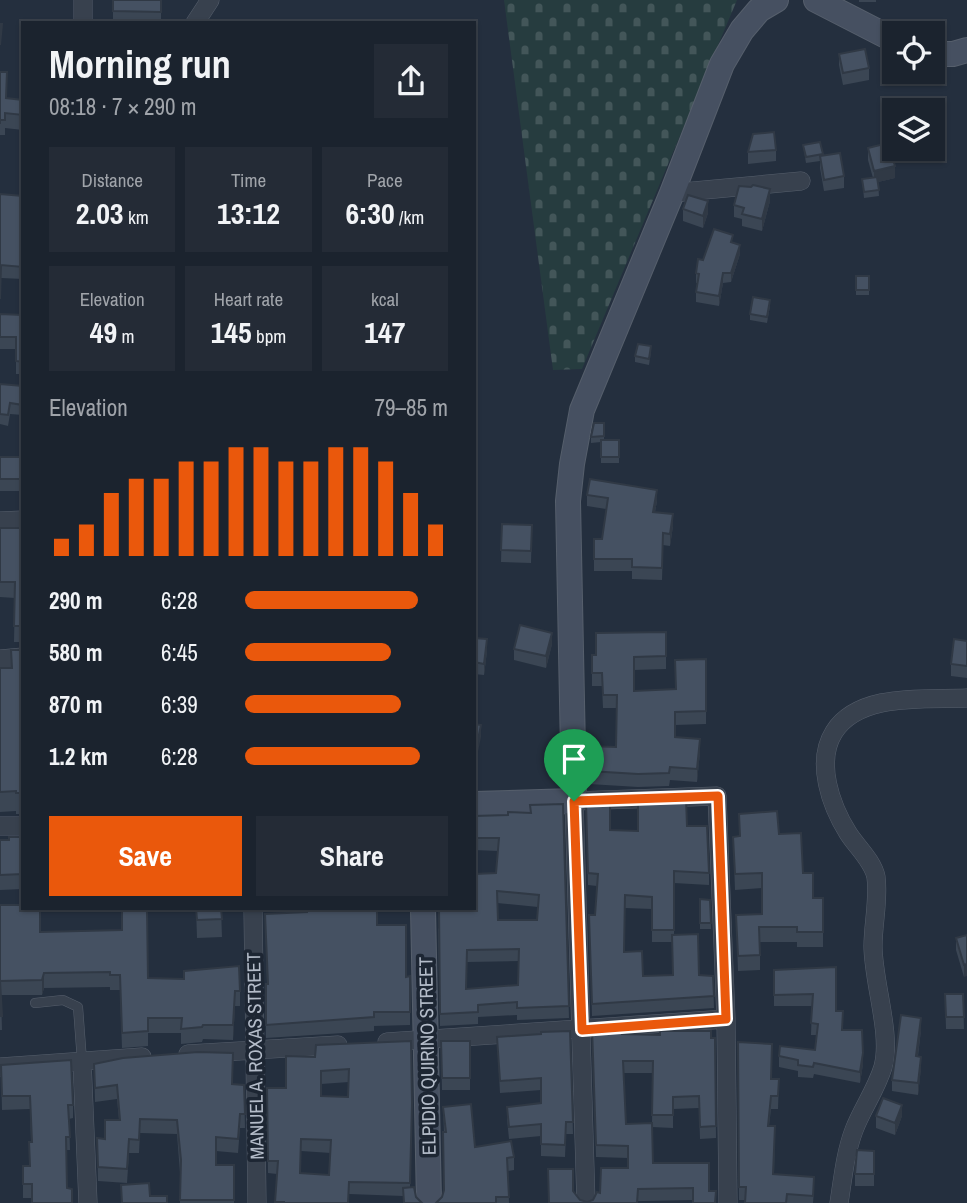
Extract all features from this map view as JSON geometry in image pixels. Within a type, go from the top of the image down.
[{"type":"street","points":[[83,0],[83,21]]},
{"type":"street","points":[[196,21],[210,0]]},
{"type":"street","points":[[586,1203],[568,501],[577,430],[593,382],[672,193],[722,64],[742,30],[759,10],[776,0]]},
{"type":"street","points":[[816,0],[848,8],[882,32]]},
{"type":"street","points":[[945,54],[967,50]]},
{"type":"street","points":[[672,193],[801,181]]},
{"type":"street","points":[[0,521],[21,520]]},
{"type":"street","points":[[0,659],[21,657]]},
{"type":"street","points":[[839,1203],[846,1153],[883,1066],[884,1054],[873,959],[876,874],[847,832],[835,809],[825,768],[827,751],[832,733],[858,710],[882,702],[967,698]]},
{"type":"street","points":[[476,804],[718,796],[726,1019],[728,1203]]},
{"type":"street","points":[[0,826],[21,825]]},
{"type":"street","name":"MANUEL A. ROXAS STREET","points":[[253,910],[257,1203]]},
{"type":"street","name":"ELPIDIO QUIRINO STREET","points":[[424,910],[429,1203]]},
{"type":"street","points":[[0,1067],[726,1019]]},
{"type":"street","points":[[82,1061],[88,1203]]},
{"type":"lane","points":[[35,1003],[64,1000],[78,1007],[82,1061]]},
{"type":"green space","points":[[504,0],[737,0],[582,369],[553,370]]},
{"type":"building","points":[[113,0],[161,0],[161,12],[113,11]]},
{"type":"building","points":[[865,49],[869,68],[843,73],[839,54]]},
{"type":"building","points":[[0,72],[7,72],[6,98],[21,100],[21,115],[5,113],[5,120],[0,120]]},
{"type":"building","points":[[774,132],[776,150],[748,152],[753,134]]},
{"type":"building","points":[[820,142],[823,154],[806,157],[803,145]]},
{"type":"building","points":[[882,144],[882,161],[893,161],[895,166],[874,171],[868,148]]},
{"type":"building","points":[[840,153],[844,176],[824,180],[820,156]]},
{"type":"building","points":[[877,177],[879,190],[864,192],[862,179]]},
{"type":"building","points":[[753,185],[770,189],[762,219],[742,214],[744,208],[734,205],[739,186]]},
{"type":"building","points":[[0,194],[21,196],[21,267],[1,265],[0,299]]},
{"type":"building","points":[[688,195],[708,201],[703,216],[683,209]]},
{"type":"building","points":[[714,229],[733,235],[731,242],[740,245],[731,273],[723,273],[719,296],[696,292],[698,259],[703,260]]},
{"type":"building","points":[[856,276],[869,276],[869,290],[856,290]]},
{"type":"building","points":[[753,297],[770,300],[767,317],[750,314]]},
{"type":"building","points":[[0,314],[21,315],[21,362],[16,361],[16,337],[0,337]]},
{"type":"building","points":[[638,344],[651,346],[649,359],[635,356]]},
{"type":"building","points":[[0,384],[21,386],[21,405],[10,403],[8,415],[0,414]]},
{"type":"building","points":[[594,423],[604,423],[604,436],[591,437]]},
{"type":"building","points":[[601,440],[619,440],[619,457],[601,457]]},
{"type":"building","points":[[0,457],[21,457],[21,479],[0,479]]},
{"type":"building","points":[[590,479],[657,490],[653,512],[673,514],[670,534],[663,533],[662,568],[632,567],[632,559],[594,559],[594,539],[602,539],[608,498],[587,495]]},
{"type":"building","points":[[502,524],[532,525],[531,551],[501,550]]},
{"type":"building","points":[[0,528],[21,528],[21,626],[14,626],[15,582],[0,582]]},
{"type":"building","points":[[520,625],[552,633],[546,656],[514,649]]},
{"type":"building","points":[[666,632],[666,656],[634,657],[634,691],[676,689],[675,660],[706,659],[706,711],[675,712],[675,737],[700,739],[697,769],[670,767],[669,773],[638,774],[589,771],[588,746],[616,747],[617,695],[603,695],[602,673],[592,673],[592,655],[596,655],[596,633]]},
{"type":"building","points":[[476,638],[487,639],[484,664],[476,662]]},
{"type":"building","points":[[954,639],[967,641],[967,666],[951,664]]},
{"type":"building","points":[[11,650],[21,650],[21,793],[0,792],[0,668],[12,668]]},
{"type":"building","points":[[476,724],[481,725],[476,749]]},
{"type":"building","points":[[638,798],[686,798],[687,826],[707,826],[709,873],[674,871],[674,930],[652,930],[652,897],[625,895],[624,952],[642,951],[643,976],[673,975],[672,935],[698,934],[699,975],[713,976],[714,996],[592,1004],[589,915],[595,915],[598,874],[588,873],[586,802],[610,803],[610,830],[638,831]]},
{"type":"building","points":[[563,804],[569,1006],[517,1008],[517,1002],[478,1005],[478,1012],[440,1014],[439,910],[476,910],[476,874],[496,873],[499,838],[476,838],[476,816],[508,815],[508,812],[531,813],[530,805]],"holes":[[[497,891],[539,895],[537,920],[498,920]],[[519,949],[518,985],[466,989],[467,950]]]},
{"type":"building","points":[[777,811],[779,834],[801,833],[803,873],[813,873],[813,898],[823,898],[823,932],[797,932],[797,927],[759,927],[760,955],[738,956],[736,915],[762,914],[762,873],[735,874],[733,837],[740,836],[739,814]]},
{"type":"building","points":[[9,837],[21,837],[21,874],[0,875],[0,840],[9,840]]},
{"type":"building","points":[[700,899],[710,900],[711,923],[700,923]]},
{"type":"building","points":[[0,905],[21,905],[21,910],[40,910],[40,932],[122,930],[122,910],[147,910],[148,978],[184,979],[184,971],[239,966],[240,991],[235,991],[233,1025],[203,1025],[181,1029],[182,1018],[148,1018],[148,1031],[122,1033],[120,975],[110,975],[110,972],[44,973],[42,980],[0,981]]},
{"type":"building","points":[[196,910],[221,910],[222,919],[197,920]]},
{"type":"building","points":[[377,910],[377,925],[406,925],[406,977],[410,976],[410,1012],[374,1012],[374,1017],[266,1025],[268,984],[265,914]]},
{"type":"building","points":[[967,935],[967,964],[964,965],[956,938]]},
{"type":"building","points":[[836,967],[836,1011],[843,1011],[842,1030],[862,1030],[860,1072],[814,1063],[813,1067],[798,1065],[798,1060],[779,1056],[780,1046],[815,1050],[818,1024],[811,1023],[813,994],[774,995],[774,970]]},
{"type":"building","points":[[0,981],[2,1016],[0,1016]]},
{"type":"building","points":[[945,994],[963,994],[964,1017],[946,1017]]},
{"type":"building","points":[[901,1015],[921,1018],[916,1056],[921,1057],[918,1083],[892,1080]]},
{"type":"building","points":[[622,1025],[622,1034],[660,1035],[660,1031],[711,1031],[711,1038],[715,1038],[716,1126],[700,1127],[699,1096],[673,1097],[673,1115],[652,1115],[653,1061],[623,1061],[626,1124],[652,1123],[653,1163],[709,1163],[709,1191],[716,1191],[715,1203],[693,1203],[693,1188],[638,1189],[637,1203],[549,1203],[548,1169],[573,1169],[573,1191],[580,1200],[587,1202],[593,1200],[597,1192],[600,1193],[601,1168],[628,1168],[628,1146],[596,1145],[592,1027]]},
{"type":"building","points":[[570,1031],[573,1122],[566,1122],[565,1145],[541,1144],[541,1124],[509,1127],[507,1107],[541,1103],[541,1078],[500,1081],[497,1037]]},
{"type":"building","points":[[411,1041],[410,1183],[349,1182],[348,1203],[275,1202],[278,1161],[268,1161],[267,1088],[286,1088],[286,1056],[315,1057],[316,1045]],"holes":[[[349,1069],[348,1097],[321,1096],[321,1071]],[[301,1139],[331,1140],[329,1175],[300,1173]]]},
{"type":"building","points":[[441,1041],[470,1041],[470,1078],[442,1078]]},
{"type":"building","points":[[738,1042],[772,1044],[771,1079],[779,1079],[778,1096],[771,1096],[768,1126],[775,1126],[773,1174],[814,1177],[813,1196],[787,1194],[786,1203],[745,1203],[746,1187],[739,1187]]},
{"type":"building","points":[[198,1052],[233,1053],[232,1084],[244,1085],[245,1114],[240,1114],[238,1139],[216,1137],[216,1165],[234,1165],[234,1200],[180,1200],[181,1160],[177,1120],[140,1119],[139,1140],[129,1139],[127,1169],[98,1167],[97,1138],[105,1139],[105,1120],[120,1120],[117,1085],[95,1088],[94,1064],[123,1058]]},
{"type":"building","points":[[71,1060],[73,1105],[68,1105],[70,1137],[66,1137],[67,1188],[72,1189],[72,1203],[32,1203],[32,1184],[23,1184],[23,1166],[30,1166],[29,1142],[32,1142],[30,1096],[2,1096],[1,1065]]},
{"type":"building","points":[[883,1098],[902,1105],[895,1123],[876,1116]]},
{"type":"building","points":[[471,1104],[475,1147],[511,1141],[514,1157],[507,1158],[509,1197],[496,1197],[496,1203],[436,1203],[444,1190],[443,1132],[446,1132],[443,1107]]},
{"type":"building","points":[[857,1150],[874,1151],[874,1174],[855,1174]]},
{"type":"building","points":[[149,1183],[150,1196],[167,1196],[167,1203],[122,1203],[121,1185]]},
{"type":"building","points":[[414,1187],[416,1197],[422,1203],[404,1203],[403,1188]]},
{"type":"route","points":[[718,796],[726,1019],[582,1030],[574,801],[718,796]]}]
